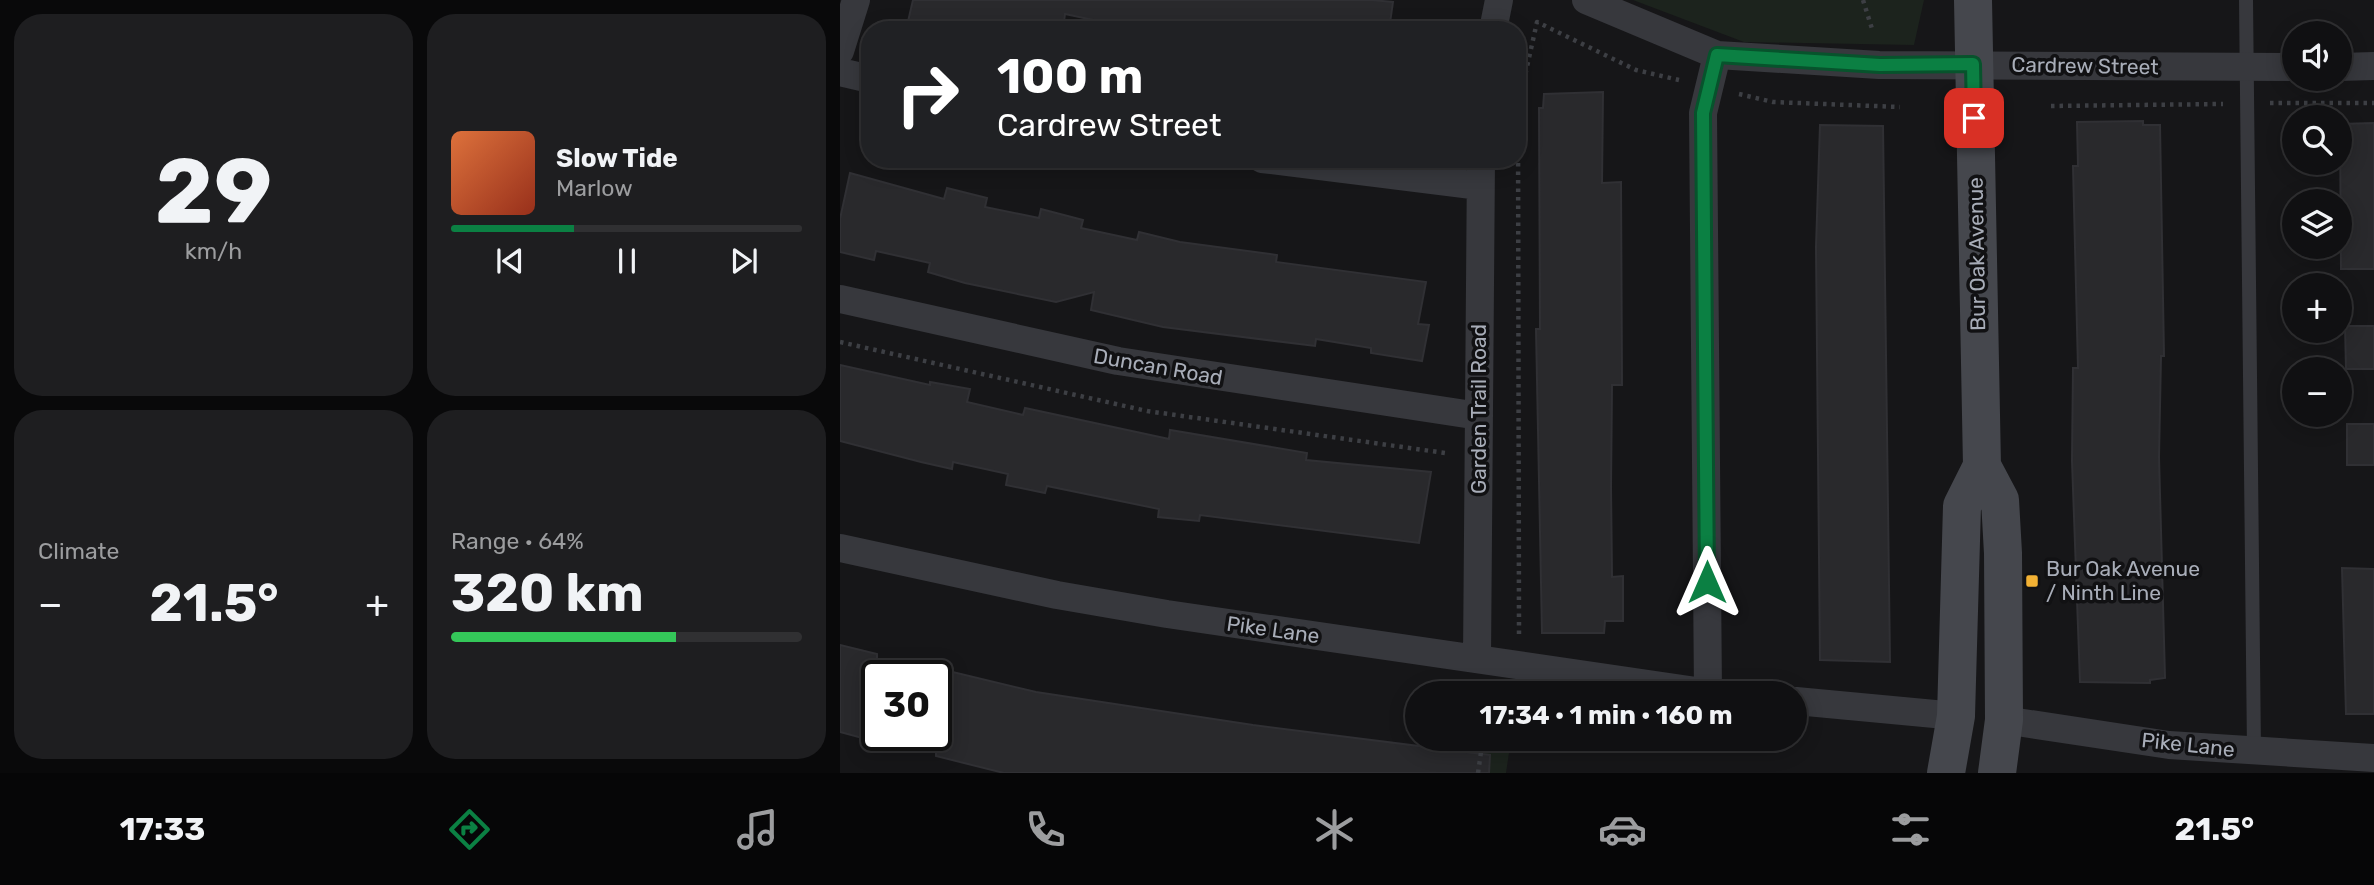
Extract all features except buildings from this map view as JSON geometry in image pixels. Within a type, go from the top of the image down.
[{"type":"street","points":[[840,51],[856,0]]},
{"type":"street","points":[[1495,21],[1499,0]]},
{"type":"street","name":"Cardrew Street","points":[[1586,0],[1717,55],[1880,65],[2282,67]]},
{"type":"street","name":"Bur Oak Avenue","points":[[1973,0],[1982,466],[2000,500],[2004,720],[1997,773]]},
{"type":"street","points":[[1709,681],[1703,113],[1717,55]]},
{"type":"street","points":[[2352,67],[2374,66]]},
{"type":"street","points":[[840,72],[861,77]]},
{"type":"street","points":[[1413,168],[1480,172]]},
{"type":"street","name":"Garden Trail Road","points":[[1477,659],[1480,172]]},
{"type":"street","name":"Duncan Road","points":[[840,299],[1118,361],[1479,416]]},
{"type":"street","name":"Bur Oak Avenue","points":[[1947,773],[1956,716],[1962,506],[1982,466]]},
{"type":"street","name":"Pike Lane","points":[[840,548],[1093,602],[1627,681]]},
{"type":"street","points":[[1807,702],[1956,716]]},
{"type":"street","name":"Pike Lane","points":[[2004,720],[2169,745],[2374,758]]},
{"type":"lane","points":[[2246,0],[2253,751]]},
{"type":"path","points":[[1863,0],[1873,34]]},
{"type":"path","points":[[1526,69],[1537,22],[1636,70],[1709,88],[1773,102],[1900,107]]},
{"type":"path","points":[[2050,106],[2374,103]]},
{"type":"path","points":[[1517,168],[1519,639]]},
{"type":"path","points":[[840,342],[1147,411],[1445,453]]},
{"type":"path","points":[[1478,773],[1481,751]]},
{"type":"shaded area","points":[[1633,0],[1924,0],[1914,45],[1744,42]]},
{"type":"shaded area","points":[[1453,751],[1509,751],[1506,773],[1450,773]]},
{"type":"place","name":"Bur Oak Avenue / Ninth Line","points":[[2032,581]]},
{"type":"route","points":[[1707,582],[1703,113],[1717,55],[1880,65],[1973,64],[1974,118]]}]
